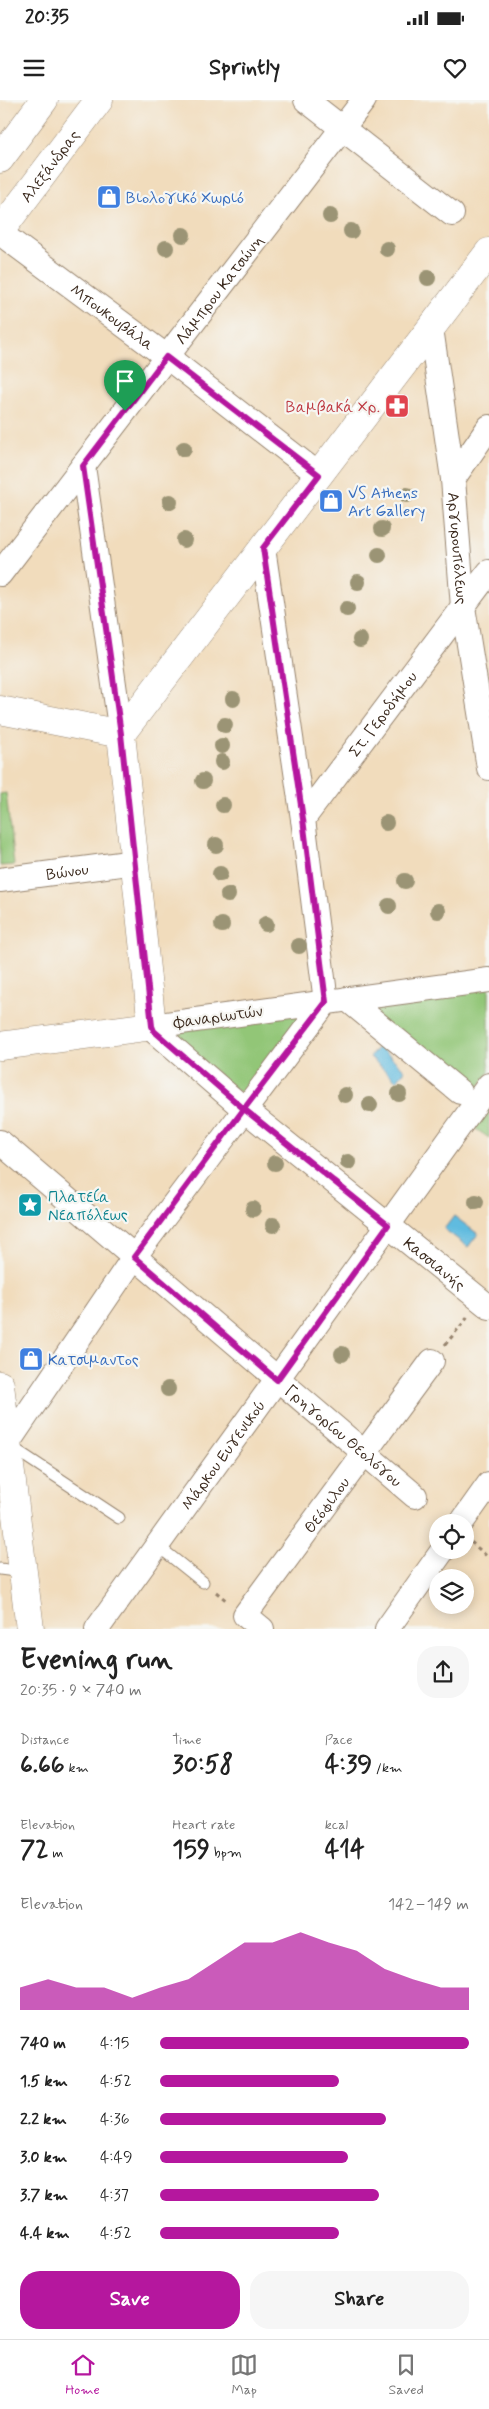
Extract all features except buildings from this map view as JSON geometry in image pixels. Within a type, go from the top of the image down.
[{"type":"street","points":[[0,158],[44,100]]},
{"type":"street","name":"Αλεξάνδρας","points":[[0,232],[99,100]]},
{"type":"street","points":[[306,100],[452,214]]},
{"type":"street","name":"Λάμπρου Κατσώνη","points":[[0,574],[364,100]]},
{"type":"street","name":"Μπουκουβάλα","points":[[0,232],[319,475]]},
{"type":"street","points":[[121,734],[489,252]]},
{"type":"street","name":"Αργυρουπόλεως","points":[[431,328],[453,479],[463,607],[489,768]]},
{"type":"street","points":[[453,479],[489,427]]},
{"type":"street","points":[[83,466],[121,734],[152,1026]]},
{"type":"street","points":[[263,548],[303,819],[337,1000],[460,1092]]},
{"type":"street","name":"Στ. Γεροδήμου","points":[[303,819],[489,572]]},
{"type":"street","points":[[0,710],[121,734]]},
{"type":"street","name":"Βώνου","points":[[0,880],[135,862]]},
{"type":"street","name":"Φαναριωτών","points":[[0,1046],[489,980]]},
{"type":"street","points":[[4,1444],[134,1257],[244,1109],[337,1000]]},
{"type":"street","name":"Κασσιανής","points":[[152,1026],[154,1031],[244,1109],[485,1304]]},
{"type":"street","name":"Μάρκου Ευγενικού","points":[[97,1629],[489,1085]]},
{"type":"street","name":"Γρηγορίου Θεολόγου","points":[[0,1142],[415,1496]]},
{"type":"street","name":"Θεόφιλου","points":[[254,1622],[365,1455],[432,1361]]},
{"type":"street","points":[[0,1385],[12,1570],[30,1629]]},
{"type":"street","points":[[468,1514],[489,1484]]},
{"type":"street","points":[[387,1629],[437,1559]]},
{"type":"lane","points":[[4,1444],[119,1518]]},
{"type":"lane","points":[[158,1546],[204,1582]]},
{"type":"path","points":[[432,1361],[485,1304]]},
{"type":"path","points":[[474,1545],[489,1558]]},
{"type":"path","points":[[204,1582],[254,1622]]},
{"type":"green space","points":[[6,793],[14,865],[0,866],[0,794]]},
{"type":"green space","points":[[489,986],[489,1072],[471,1097],[358,1003]]},
{"type":"green space","points":[[308,1010],[240,1093],[168,1031]]},
{"type":"green space","points":[[489,1103],[489,1138],[473,1127]]},
{"type":"water","points":[[379,1046],[405,1070],[397,1081],[370,1057]]},
{"type":"water","points":[[454,1216],[478,1234],[468,1247],[444,1229]]},
{"type":"place","name":"Βιολογικό Χωριό","points":[[109,197]]},
{"type":"place","name":"Βαμβακά Χρ.","points":[[397,406]]},
{"type":"place","name":"VS Athens Art Gallery","points":[[331,501]]},
{"type":"place","name":"Πλατεία Νεαπόλεως","points":[[30,1205]]},
{"type":"place","name":"Κατσιμαντος","points":[[31,1359]]},
{"type":"route","points":[[125,411],[83,466],[121,734],[152,1026],[154,1031],[244,1109],[134,1257],[277,1380],[388,1225],[244,1109],[326,1002],[303,819],[263,548],[319,475],[166,357],[125,411]]}]
